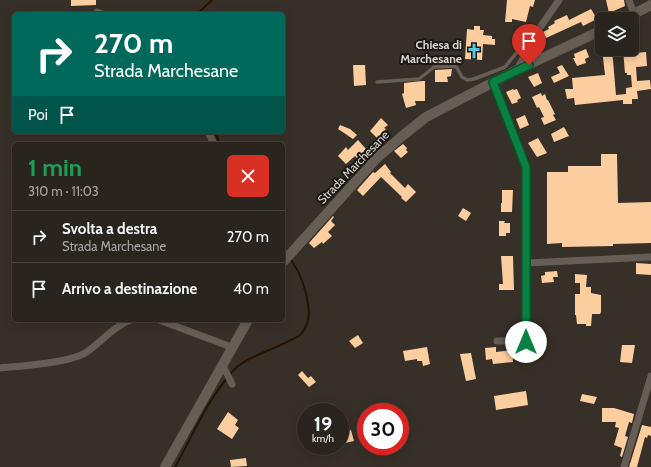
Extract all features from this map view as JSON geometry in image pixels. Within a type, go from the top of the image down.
[{"type":"main road","points":[[638,12],[651,5]]},
{"type":"main road","name":"Strada Marchesane","points":[[285,259],[377,158],[401,136],[426,117],[517,70],[595,33]]},
{"type":"main road","points":[[165,467],[247,322]]},
{"type":"street","points":[[517,70],[537,32],[559,0]]},
{"type":"street","points":[[629,0],[633,12]]},
{"type":"street","points":[[493,82],[526,167],[526,342],[497,341]]},
{"type":"street","points":[[526,263],[651,257]]},
{"type":"street","points":[[0,368],[70,359],[85,353],[125,322]]},
{"type":"street","points":[[164,322],[226,345],[232,349]]},
{"type":"street","points":[[223,366],[232,384]]},
{"type":"street","points":[[624,467],[651,376]]},
{"type":"lane","points":[[377,82],[414,81],[424,77],[434,67],[454,66],[457,68],[462,78],[474,80],[505,67],[522,46],[528,50]]},
{"type":"building","points":[[71,0],[96,0],[96,5],[71,6]]},
{"type":"building","points":[[507,0],[535,0],[533,7],[530,6],[526,22],[512,19],[512,22],[505,22]]},
{"type":"building","points":[[606,0],[624,0],[625,6],[609,12]]},
{"type":"building","points":[[591,9],[595,16],[595,20],[583,26],[581,22],[546,38],[543,32],[555,23],[554,21],[567,15],[569,20]]},
{"type":"building","name":"Chiesa di Marchesane","points":[[474,26],[480,26],[480,30],[484,30],[483,35],[492,36],[492,39],[495,39],[495,45],[483,44],[482,60],[465,59],[467,29],[474,30]]},
{"type":"building","points":[[586,49],[589,57],[585,59],[586,63],[577,66],[573,58],[575,58],[574,54]]},
{"type":"building","points":[[646,52],[647,66],[636,67],[637,81],[650,80],[651,89],[637,91],[638,99],[632,99],[632,104],[623,104],[623,100],[575,105],[574,98],[567,99],[565,89],[573,89],[572,78],[605,75],[603,56],[613,56],[616,95],[626,94],[626,88],[632,87],[631,75],[627,75],[627,73],[625,73],[624,56],[639,56],[639,53]]},
{"type":"building","points":[[435,56],[451,57],[451,63],[435,64]]},
{"type":"building","points":[[353,65],[365,65],[366,85],[354,86]]},
{"type":"building","points":[[562,65],[569,76],[554,83],[551,77],[560,73],[557,67]]},
{"type":"building","points":[[452,69],[451,76],[447,77],[448,82],[435,82],[435,70]]},
{"type":"building","points":[[538,73],[542,83],[534,87],[528,77]]},
{"type":"building","points":[[425,81],[425,101],[415,101],[416,105],[406,108],[402,94],[404,93],[404,83]]},
{"type":"building","points":[[517,89],[521,98],[517,100],[518,102],[512,104],[506,92]]},
{"type":"building","points":[[541,93],[542,96],[545,94],[555,114],[553,115],[556,120],[544,125],[541,118],[544,117],[539,107],[537,108],[532,97]]},
{"type":"building","points":[[525,115],[529,125],[520,129],[516,119]]},
{"type":"building","points":[[381,118],[388,125],[377,138],[370,131]]},
{"type":"building","points":[[340,125],[350,129],[357,135],[353,139],[338,129]]},
{"type":"building","points":[[564,127],[569,136],[554,142],[551,134]]},
{"type":"building","points":[[538,138],[547,153],[537,157],[528,143]]},
{"type":"building","points":[[358,140],[366,149],[357,158],[355,156],[346,164],[338,156],[346,147],[348,150]]},
{"type":"building","points":[[403,144],[407,148],[406,150],[408,152],[401,158],[394,151]]},
{"type":"building","points":[[601,154],[617,154],[618,203],[651,202],[651,243],[613,244],[613,246],[562,247],[562,243],[547,244],[547,172],[568,172],[568,166],[601,166]]},
{"type":"building","points":[[385,164],[391,172],[390,173],[405,188],[408,184],[416,192],[406,202],[381,177],[363,196],[357,190],[373,172],[375,173]]},
{"type":"building","points":[[502,190],[513,190],[512,212],[501,212]]},
{"type":"building","points":[[463,208],[471,213],[466,221],[458,216]]},
{"type":"building","points":[[333,216],[334,217],[331,221],[335,225],[328,232],[332,236],[323,244],[322,242],[314,248],[309,243]]},
{"type":"building","points":[[499,221],[510,223],[510,233],[506,233],[506,236],[499,236]]},
{"type":"building","points":[[501,256],[513,256],[514,290],[499,290],[499,284],[503,284]]},
{"type":"building","points":[[636,263],[651,264],[651,275],[636,274]]},
{"type":"building","points":[[557,271],[558,277],[553,277],[554,282],[542,283],[541,276],[545,275],[545,272]]},
{"type":"building","points":[[575,274],[587,275],[586,287],[591,287],[591,293],[601,295],[601,312],[600,314],[592,314],[591,326],[586,326],[586,324],[577,324],[575,315],[575,294],[580,294],[580,283],[575,283]]},
{"type":"building","points":[[358,335],[363,343],[355,348],[349,341]]},
{"type":"building","points":[[622,345],[635,345],[632,363],[620,362]]},
{"type":"building","points":[[427,347],[430,364],[423,366],[422,361],[417,361],[417,359],[405,361],[403,351]]},
{"type":"building","points":[[496,347],[496,352],[512,350],[513,362],[493,364],[492,359],[486,360],[485,348]]},
{"type":"building","points":[[471,353],[476,379],[466,381],[460,354]]},
{"type":"building","points":[[302,371],[308,378],[311,376],[316,382],[309,387],[298,375]]},
{"type":"building","points":[[526,391],[528,405],[496,410],[494,396]]},
{"type":"building","points":[[582,394],[597,397],[594,404],[580,401]]},
{"type":"building","points":[[602,408],[614,408],[634,414],[632,423],[629,422],[625,436],[628,437],[622,457],[620,456],[622,448],[614,445],[619,428],[615,427],[616,422],[602,422]]},
{"type":"building","points":[[228,412],[238,420],[235,425],[239,428],[232,439],[217,429]]},
{"type":"building","points":[[642,425],[651,427],[651,436],[648,435],[647,438],[645,437],[637,467],[629,467]]},
{"type":"building","points":[[351,430],[354,441],[349,442],[349,431]]},
{"type":"building","points":[[246,458],[247,466],[231,467],[230,460]]},
{"type":"waterway","points":[[199,12],[212,0]]},
{"type":"waterway","points":[[216,134],[219,142]]},
{"type":"waterway","points":[[230,374],[235,368],[248,360],[298,337],[305,328],[309,313],[306,293],[300,276],[291,260]]},
{"type":"waterway","points":[[175,467],[205,410],[227,378]]},
{"type":"place","name":"Chiesa di Marchesane","points":[[474,51]]},
{"type":"route","points":[[526,342],[526,167],[493,82],[529,65]]}]
